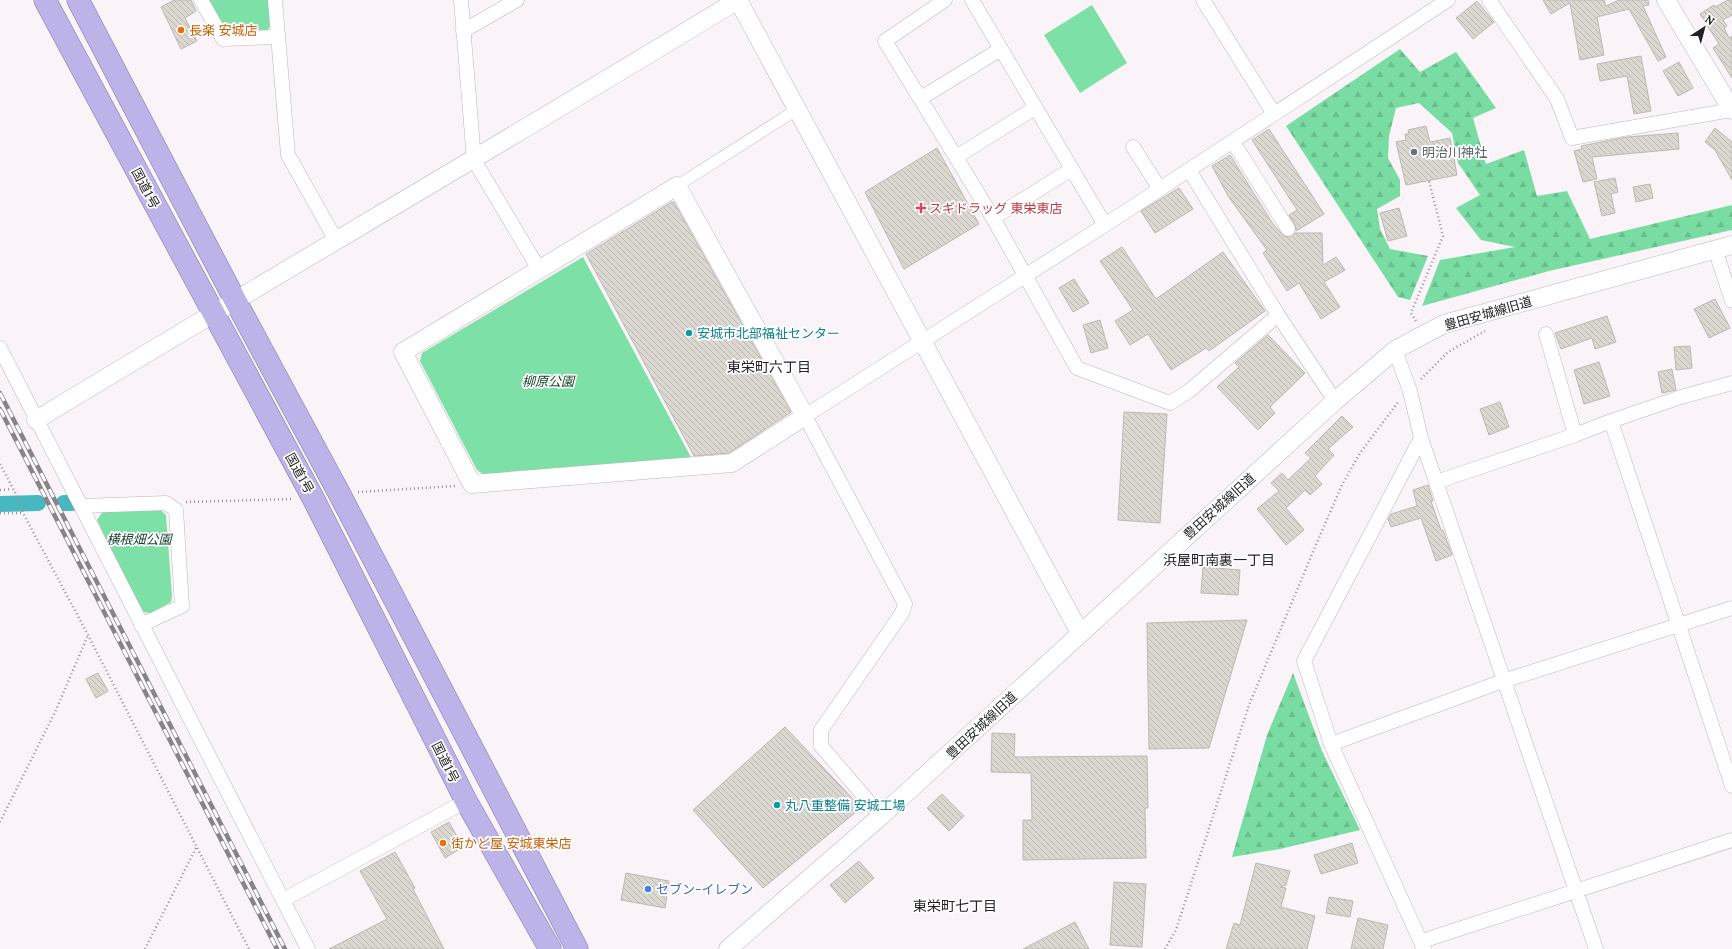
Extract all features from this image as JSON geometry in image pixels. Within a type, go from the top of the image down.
[{"type":"highway","name":"国道1号","points":[[45,0],[212,313],[313,498],[466,800],[550,949]]},
{"type":"highway","name":"国道1号","points":[[78,0],[235,300],[339,493],[577,949]]},
{"type":"street","points":[[201,0],[223,40],[277,37]]},
{"type":"street","points":[[275,0],[288,155],[336,242]]},
{"type":"street","points":[[461,0],[474,160],[540,270]]},
{"type":"street","points":[[463,31],[517,0]]},
{"type":"street","points":[[36,420],[212,313],[336,242],[474,160],[738,0],[796,110],[924,342],[1080,633]]},
{"type":"street","points":[[945,0],[885,41],[993,218],[1077,368],[1170,403],[1189,391],[1278,315]]},
{"type":"street","points":[[972,0],[1105,225]]},
{"type":"street","points":[[1203,0],[1274,114]]},
{"type":"street","points":[[796,110],[677,186],[403,352],[472,484],[732,463],[924,342],[1233,142],[1433,5],[1448,0]]},
{"type":"street","points":[[1489,0],[1557,99],[1572,138],[1732,110],[1666,0]]},
{"type":"street","points":[[921,98],[1001,49]]},
{"type":"street","points":[[956,157],[1036,108]]},
{"type":"street","points":[[1233,142],[1288,229]]},
{"type":"street","points":[[1133,147],[1160,189]]},
{"type":"street","points":[[993,218],[1072,169]]},
{"type":"street","points":[[1189,170],[1278,315],[1335,401]]},
{"type":"street","points":[[677,186],[805,416],[905,604],[902,613],[821,730],[821,746],[881,816]]},
{"type":"street","name":"豊田安城線旧道","points":[[728,949],[881,816],[1335,401],[1395,350],[1444,324],[1569,291],[1732,244]]},
{"type":"street","points":[[1715,249],[1732,301]]},
{"type":"street","points":[[1546,334],[1575,435]]},
{"type":"street","points":[[0,348],[308,949]]},
{"type":"street","points":[[1395,350],[1410,391],[1421,438],[1596,949]]},
{"type":"street","points":[[1436,482],[1681,397],[1732,383]]},
{"type":"street","points":[[1611,421],[1677,624],[1732,786]]},
{"type":"street","points":[[1421,438],[1304,661],[1330,744],[1423,945],[1577,890],[1732,840]]},
{"type":"street","points":[[82,506],[166,503],[176,510],[182,606],[141,625]]},
{"type":"street","points":[[1330,744],[1503,681],[1677,624],[1732,608]]},
{"type":"street","points":[[283,900],[466,800]]},
{"type":"path","points":[[1423,334],[1411,313],[1443,236],[1429,181]]},
{"type":"path","points":[[0,464],[17,496],[23,513],[197,845],[249,949]]},
{"type":"path","points":[[339,493],[472,484]]},
{"type":"path","points":[[0,490],[12,489]]},
{"type":"path","points":[[166,503],[313,498]]},
{"type":"path","points":[[0,513],[23,513]]},
{"type":"path","points":[[0,822],[56,710],[88,635]]},
{"type":"path","points":[[145,949],[197,845]]},
{"type":"green space","points":[[209,0],[270,0],[271,25],[267,31],[235,33],[229,31],[220,22]]},
{"type":"green space","points":[[1092,5],[1127,63],[1080,93],[1044,35]]},
{"type":"green space","points":[[1400,49],[1420,72],[1456,52],[1496,108],[1473,118],[1486,164],[1524,150],[1537,196],[1567,191],[1590,239],[1732,205],[1732,230],[1549,271],[1422,306],[1440,260],[1515,247],[1481,240],[1456,208],[1480,195],[1458,163],[1452,133],[1419,103],[1396,108],[1389,136],[1388,158],[1400,180],[1400,196],[1377,209],[1380,229],[1390,249],[1428,256],[1410,300],[1398,297],[1286,126]]},
{"type":"green space","name":"柳原公園","points":[[583,257],[692,459],[484,475],[477,470],[420,361],[422,353]]},
{"type":"green space","name":"横根畑公園","points":[[159,509],[166,515],[172,596],[171,602],[151,613],[141,612],[97,520],[103,511]]},
{"type":"green space","points":[[1293,673],[1322,751],[1360,830],[1280,849],[1232,857],[1267,735]]},
{"type":"building","name":"長楽 安城店","points":[[174,0],[191,0],[196,11],[185,18],[197,41],[181,49],[161,7]]},
{"type":"building","points":[[1543,0],[1604,0],[1606,6],[1619,0],[1648,0],[1649,5],[1643,6],[1666,57],[1658,61],[1629,9],[1597,17],[1604,55],[1580,60],[1570,3],[1551,14]]},
{"type":"building","points":[[1728,0],[1732,0],[1732,15],[1723,20],[1727,26],[1724,28],[1729,38],[1732,36],[1732,78],[1713,48],[1719,44],[1700,14],[1714,5],[1715,7]]},
{"type":"building","points":[[1477,1],[1494,22],[1473,39],[1456,18]]},
{"type":"building","points":[[1641,56],[1651,111],[1634,114],[1627,76],[1600,81],[1597,64]]},
{"type":"building","points":[[1679,62],[1693,88],[1678,96],[1663,71]]},
{"type":"building","name":"明治川神社","points":[[1426,126],[1430,142],[1450,138],[1457,175],[1406,185],[1396,142],[1406,140],[1405,134],[1409,134],[1408,130]]},
{"type":"building","points":[[1715,128],[1732,142],[1732,180],[1715,150],[1705,142]]},
{"type":"building","points":[[1269,129],[1324,214],[1296,231],[1295,225],[1289,215],[1297,210],[1252,140]]},
{"type":"building","points":[[1678,133],[1679,149],[1592,157],[1597,179],[1583,182],[1574,151],[1582,149],[1581,146],[1627,137]]},
{"type":"building","name":"スギドラッグ 東栄東店","points":[[937,148],[979,224],[904,269],[865,192]]},
{"type":"building","points":[[1230,155],[1273,224],[1284,236],[1289,237],[1295,233],[1322,233],[1323,265],[1336,257],[1345,270],[1324,282],[1340,307],[1321,319],[1299,283],[1287,291],[1263,253],[1267,250],[1228,196],[1212,166]]},
{"type":"building","points":[[1615,178],[1618,192],[1611,194],[1615,213],[1602,216],[1594,182]]},
{"type":"building","points":[[1650,184],[1653,198],[1636,202],[1633,187]]},
{"type":"building","points":[[1179,188],[1193,209],[1155,233],[1141,211]]},
{"type":"building","name":"安城市北部福祉センター","points":[[674,202],[791,412],[729,453],[694,456],[586,254]]},
{"type":"building","points":[[1399,208],[1407,236],[1388,241],[1380,213]]},
{"type":"building","points":[[1122,247],[1156,299],[1223,252],[1265,311],[1209,351],[1206,348],[1171,370],[1148,334],[1130,345],[1115,321],[1133,310],[1100,261]]},
{"type":"building","points":[[1074,279],[1089,303],[1073,312],[1059,288]]},
{"type":"building","points":[[1715,299],[1730,328],[1709,338],[1694,309]]},
{"type":"building","points":[[1607,316],[1616,342],[1595,349],[1592,338],[1561,349],[1555,333]]},
{"type":"building","points":[[1100,320],[1108,348],[1091,353],[1083,325]]},
{"type":"building","points":[[1268,335],[1305,373],[1270,407],[1275,413],[1258,430],[1217,387],[1239,367],[1235,363]]},
{"type":"building","points":[[1690,346],[1692,368],[1676,370],[1674,347]]},
{"type":"building","points":[[1599,362],[1610,396],[1584,404],[1574,370]]},
{"type":"building","points":[[1672,369],[1676,390],[1662,393],[1658,372]]},
{"type":"building","points":[[1500,402],[1509,427],[1489,435],[1480,409]]},
{"type":"building","points":[[1124,412],[1167,414],[1160,523],[1118,520]]},
{"type":"building","points":[[1342,416],[1353,427],[1328,449],[1334,455],[1315,476],[1322,484],[1310,495],[1305,490],[1286,508],[1304,530],[1286,545],[1257,509],[1279,491],[1271,483],[1282,473],[1288,480],[1311,458],[1305,453]]},
{"type":"building","points":[[1428,485],[1433,501],[1431,501],[1452,555],[1436,561],[1421,518],[1391,527],[1388,519],[1391,514],[1417,506],[1413,490]]},
{"type":"building","points":[[1203,567],[1240,570],[1238,595],[1201,593]]},
{"type":"building","points":[[1247,620],[1209,748],[1149,749],[1147,623]]},
{"type":"building","points":[[98,673],[108,691],[96,698],[86,679]]},
{"type":"building","name":"丸八重整備 安城工場","points":[[785,727],[854,800],[856,812],[763,888],[693,810]]},
{"type":"building","points":[[992,733],[1015,734],[1014,757],[1147,756],[1148,808],[1145,808],[1146,858],[1023,860],[1023,820],[1032,820],[1031,773],[991,772]]},
{"type":"building","points":[[942,794],[964,816],[949,831],[927,808]]},
{"type":"building","points":[[449,822],[463,847],[445,858],[431,832]]},
{"type":"building","points":[[1352,843],[1358,863],[1321,874],[1314,855]]},
{"type":"building","points":[[395,852],[415,888],[413,889],[444,949],[329,949],[387,919],[360,871]]},
{"type":"building","points":[[859,861],[874,878],[845,903],[830,885]]},
{"type":"building","points":[[1256,863],[1290,871],[1286,885],[1280,887],[1286,888],[1281,907],[1315,916],[1307,949],[1226,949],[1234,923],[1240,925]]},
{"type":"building","points":[[626,873],[669,881],[665,908],[621,900]]},
{"type":"building","points":[[1114,882],[1146,884],[1142,947],[1110,945]]},
{"type":"building","points":[[1329,897],[1353,901],[1350,917],[1326,913]]},
{"type":"building","points":[[1358,918],[1388,925],[1383,949],[1351,949]]},
{"type":"building","points":[[1075,922],[1089,949],[1023,949]]},
{"type":"waterway","points":[[0,504],[38,503]]},
{"type":"waterway","points":[[64,503],[72,503]]},
{"type":"railway","points":[[0,393],[285,949]]},
{"type":"railway","points":[[0,409],[277,949]]},
{"type":"place","name":"長楽 安城店","points":[[181,30]]},
{"type":"place","name":"明治川神社","points":[[1414,152]]},
{"type":"place","name":"スギドラッグ 東栄東店","points":[[921,208]]},
{"type":"place","name":"安城市北部福祉センター","points":[[689,333]]},
{"type":"place","name":"丸八重整備 安城工場","points":[[777,805]]},
{"type":"place","name":"街かど屋 安城東栄店","points":[[443,843]]},
{"type":"place","name":"セブン-イレブン","points":[[648,889]]},
{"type":"district","name":"東栄町六丁目","points":[[769,367]]},
{"type":"district","name":"浜屋町南裏一丁目","points":[[1219,560]]},
{"type":"district","name":"東栄町七丁目","points":[[955,906]]}]
